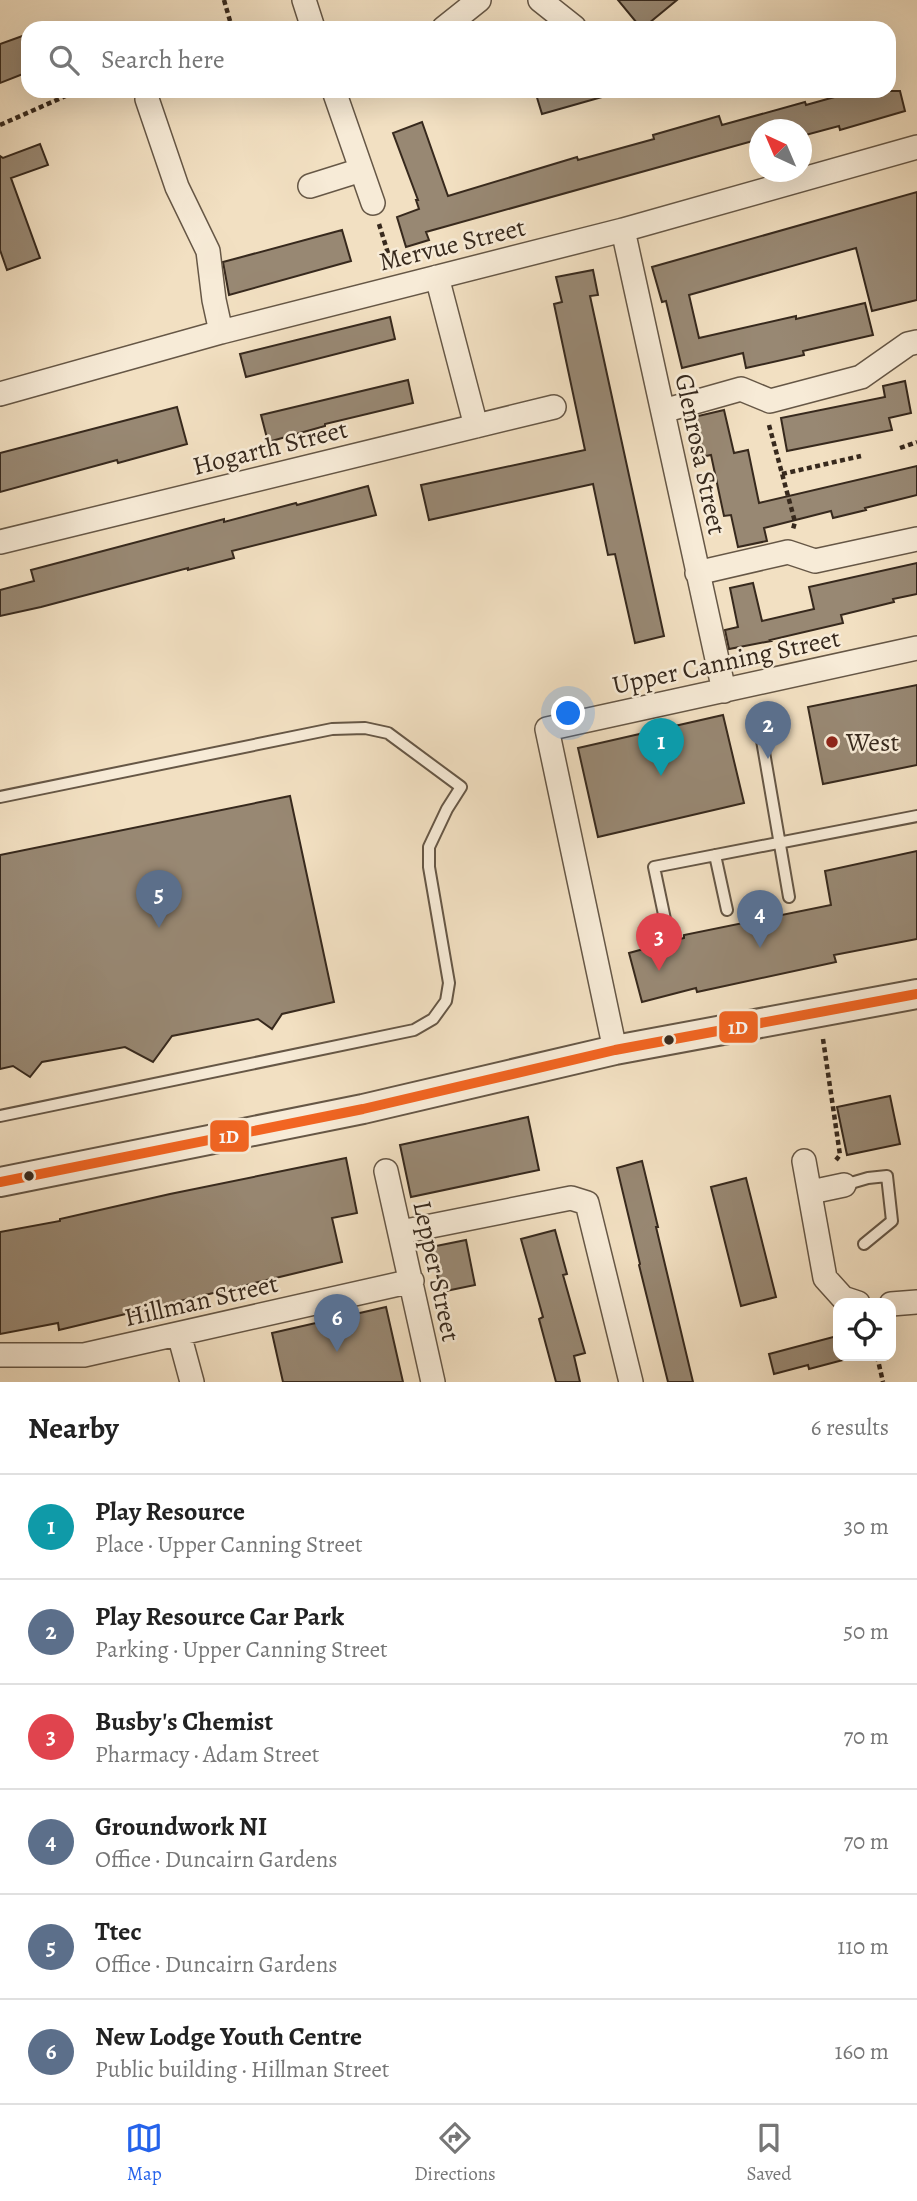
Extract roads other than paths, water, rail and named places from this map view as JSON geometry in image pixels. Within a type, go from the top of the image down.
[{"type":"street","points":[[304,0],[311,21]]},
{"type":"street","points":[[453,21],[479,0]]},
{"type":"street","points":[[541,0],[567,21]]},
{"type":"street","points":[[336,98],[373,204]]},
{"type":"street","points":[[147,99],[177,187],[208,251],[221,332]]},
{"type":"street","name":"Mervue Street","points":[[0,394],[221,332],[623,230],[917,147]]},
{"type":"street","points":[[310,186],[361,170]]},
{"type":"street","name":"Glenrosa Street","points":[[623,230],[724,691]]},
{"type":"street","points":[[437,277],[476,426]]},
{"type":"street","points":[[663,411],[741,389],[770,401],[861,377],[908,344],[917,342]]},
{"type":"street","name":"Hogarth Street","points":[[0,542],[554,407]]},
{"type":"street","points":[[697,573],[788,551],[815,561],[917,539]]},
{"type":"street","name":"Upper Canning Street","points":[[615,1050],[547,729],[917,648]]},
{"type":"street","points":[[0,1182],[363,1109],[615,1050],[818,1010],[917,994]]},
{"type":"street","points":[[804,1161],[825,1278],[844,1298]]},
{"type":"street","name":"Lepper Street","points":[[386,1171],[433,1382]]},
{"type":"street","points":[[811,1192],[844,1185]]},
{"type":"street","points":[[401,1232],[571,1198],[587,1203],[631,1382]]},
{"type":"street","name":"Hillman Street","points":[[0,1355],[84,1355],[412,1281]]},
{"type":"street","points":[[896,1304],[917,1302]]},
{"type":"street","points":[[179,1334],[192,1382]]},
{"type":"lane","points":[[759,723],[789,897]]},
{"type":"lane","points":[[0,797],[332,729],[354,728],[388,733],[461,787],[429,847],[429,867],[449,983],[446,1001],[433,1019],[414,1030],[355,1044],[0,1116]]},
{"type":"lane","points":[[666,924],[654,867],[917,816]]},
{"type":"lane","points":[[715,855],[727,910]]},
{"type":"lane","points":[[844,1185],[887,1176],[892,1221],[864,1244]]},
{"type":"place","name":"West","points":[[832,742]]},
{"type":"place","name":"Play Resource Car Park","points":[[768,759]]},
{"type":"place","name":"Play Resource","points":[[661,776]]},
{"type":"place","name":"Ttec","points":[[159,928]]},
{"type":"place","name":"Groundwork NI","points":[[760,948]]},
{"type":"place","name":"Busby's Chemist","points":[[659,971]]},
{"type":"place","name":"New Lodge Youth Centre","points":[[337,1352]]}]
